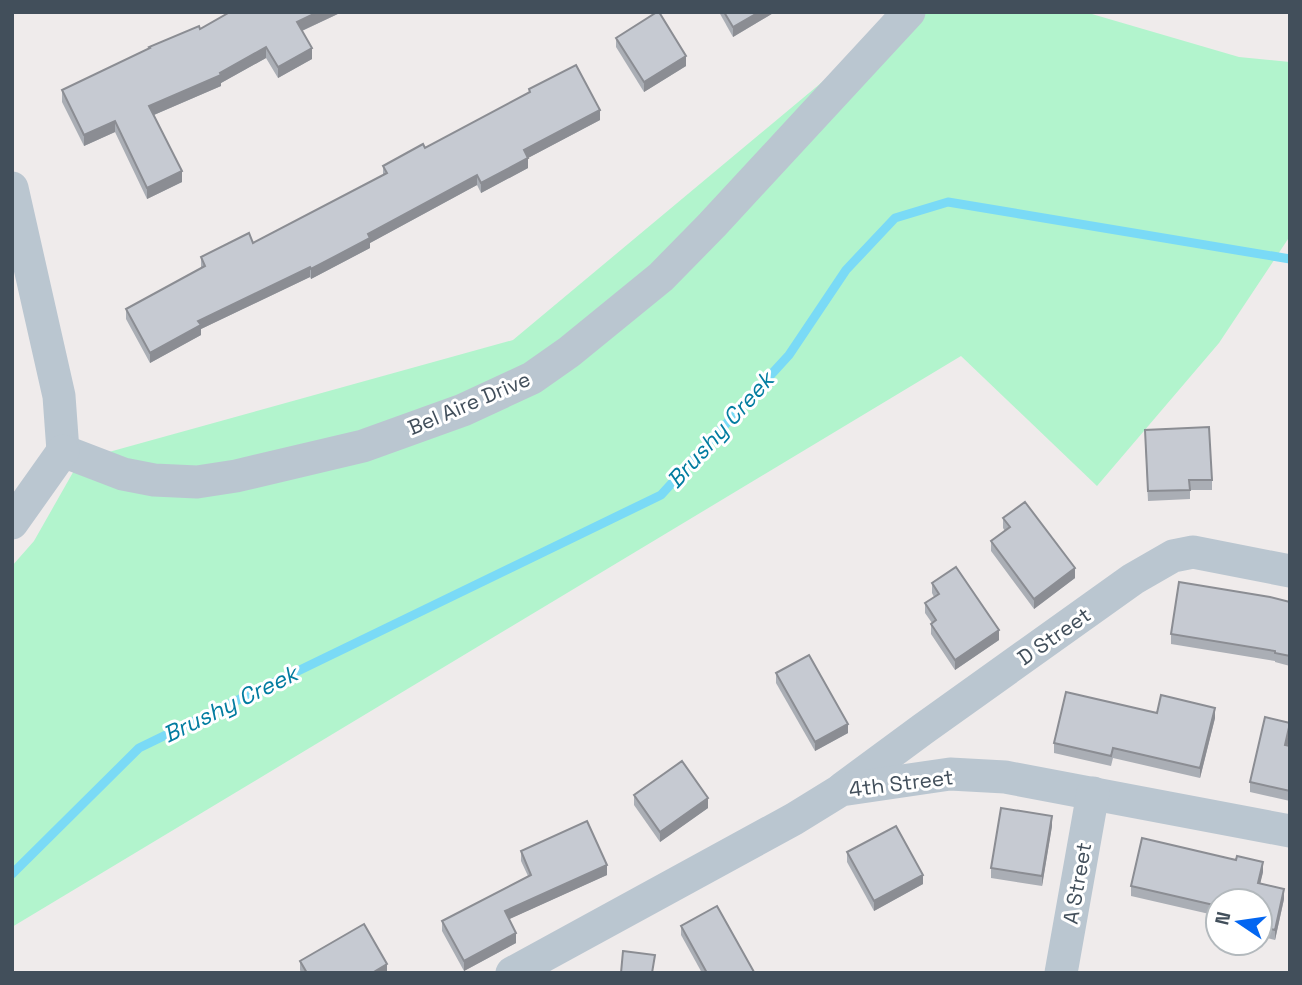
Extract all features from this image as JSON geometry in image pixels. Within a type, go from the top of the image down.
[{"type":"street","name":"Bel Aire Drive","points":[[63,451],[123,474],[154,480],[197,482],[236,476],[363,446],[463,411],[531,377],[569,352],[662,277],[909,12]]},
{"type":"street","points":[[12,188],[59,396],[63,451],[12,523]]},
{"type":"street","name":"D Street","points":[[841,790],[1133,579],[1173,556],[1194,552],[1290,571]]},
{"type":"street","name":"4th Street","points":[[512,973],[794,819],[841,790],[950,774],[1005,777],[1290,831]]},
{"type":"street","name":"A Street","points":[[1061,973],[1093,793]]},
{"type":"green space","points":[[906,12],[1085,12],[1239,57],[1290,62],[1290,236],[1219,343],[1097,486],[961,356],[12,927],[12,566],[34,541],[80,460],[513,340]]},
{"type":"building","points":[[230,12],[318,12],[297,22],[312,48],[278,67],[266,47],[220,73],[221,75],[149,106],[182,171],[147,188],[115,121],[84,135],[62,90],[149,47],[199,26],[200,29]]},
{"type":"building","points":[[657,12],[686,56],[644,82],[616,38]]},
{"type":"building","points":[[724,12],[759,12],[733,27]]},
{"type":"building","points":[[576,65],[600,110],[524,150],[528,158],[481,183],[477,175],[368,234],[370,238],[311,269],[310,267],[198,321],[201,325],[150,353],[126,309],[205,266],[201,257],[249,233],[253,243],[387,173],[383,166],[423,144],[425,148]]},
{"type":"building","points":[[1209,427],[1212,480],[1189,480],[1190,490],[1148,491],[1145,430]]},
{"type":"building","points":[[1025,502],[1075,568],[1034,599],[991,541],[1010,527],[1003,518]]},
{"type":"building","points":[[956,567],[999,630],[955,660],[931,624],[936,620],[925,603],[939,594],[932,583]]},
{"type":"building","points":[[1179,582],[1290,602],[1290,656],[1275,651],[1171,634]]},
{"type":"building","points":[[809,655],[848,724],[815,742],[776,673]]},
{"type":"building","points":[[1066,692],[1157,713],[1161,695],[1215,708],[1200,768],[1113,748],[1111,756],[1054,743]]},
{"type":"building","points":[[1265,717],[1290,723],[1285,745],[1290,746],[1290,791],[1250,782]]},
{"type":"building","points":[[682,761],[708,798],[660,832],[634,795]]},
{"type":"building","points":[[1001,808],[1052,816],[1042,876],[991,868]]},
{"type":"building","points":[[587,821],[607,865],[505,911],[516,933],[464,961],[442,921],[531,875],[521,851]]},
{"type":"building","points":[[896,826],[923,875],[874,901],[847,852]]},
{"type":"building","points":[[1142,838],[1236,860],[1237,856],[1263,862],[1258,883],[1284,889],[1275,930],[1274,887],[1204,887],[1204,903],[1131,886]]},
{"type":"building","points":[[717,906],[754,972],[707,973],[681,926]]},
{"type":"building","points":[[364,924],[387,964],[372,973],[307,973],[300,961]]},
{"type":"building","points":[[623,951],[655,955],[652,973],[621,973]]},
{"type":"waterway","name":"Brushy Creek","points":[[12,874],[139,748],[661,495],[789,355],[846,270],[895,218],[948,202],[1290,259]]}]
